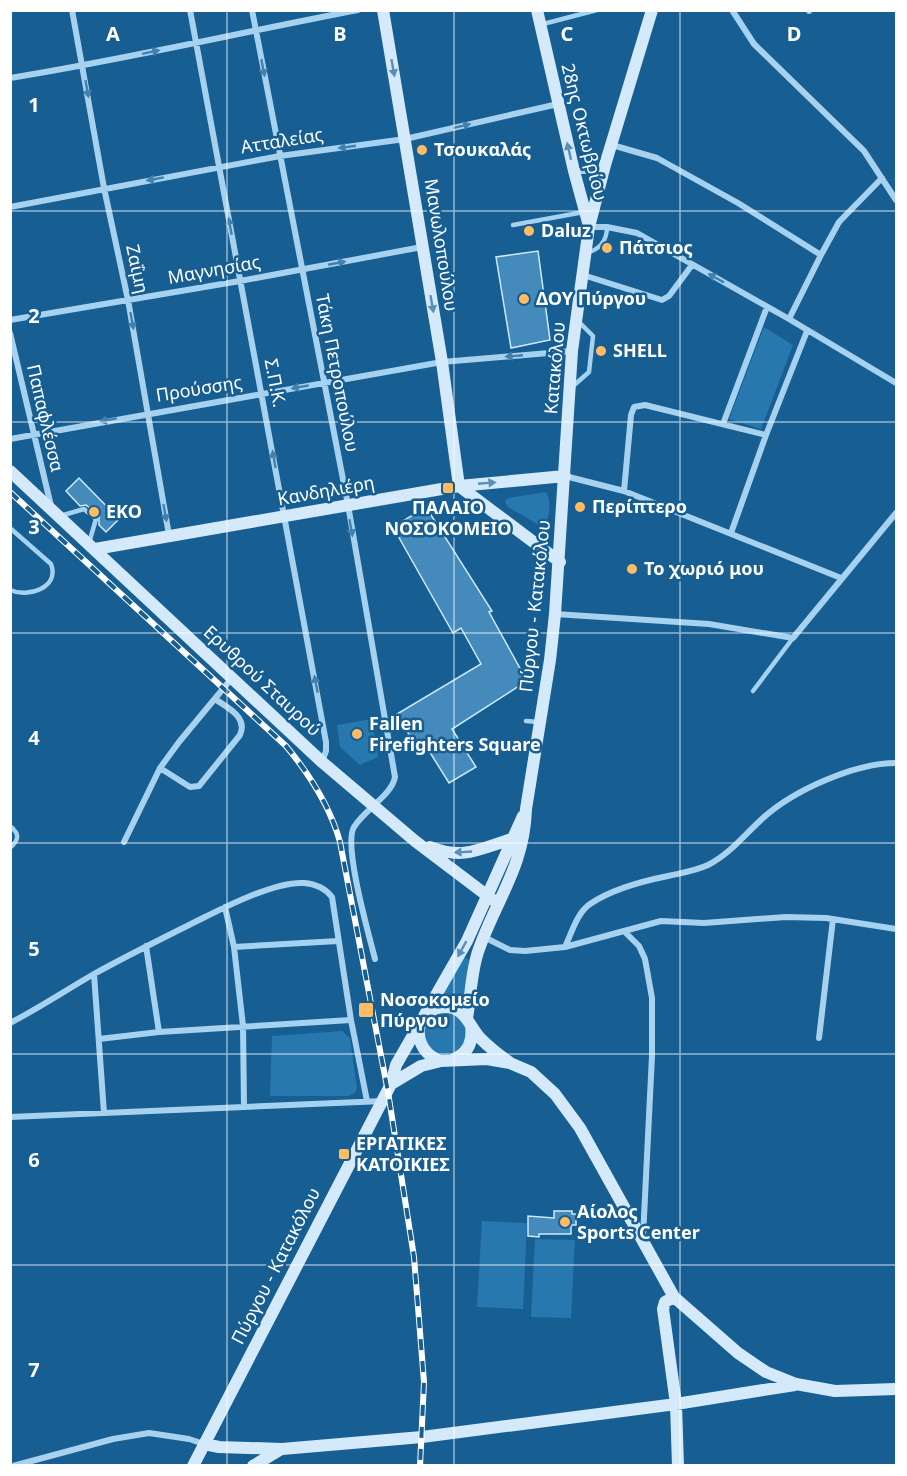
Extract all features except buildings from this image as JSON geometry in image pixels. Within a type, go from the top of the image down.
[{"type":"main road","name":"Μανωλοπούλου","points":[[383,10],[442,362],[459,486]]},
{"type":"main road","name":"28ης Οκτωβρίου","points":[[537,10],[589,227]]},
{"type":"main road","points":[[589,227],[605,165],[652,10]]},
{"type":"main road","name":"Κατακόλου","points":[[565,476],[572,351],[589,227]]},
{"type":"main road","name":"Ερυθρού Σταυρού","points":[[10,471],[322,762],[415,841],[499,904]]},
{"type":"main road","name":"Κανδηλιέρη","points":[[92,546],[459,486],[565,476]]},
{"type":"main road","name":"Πύργου - Κατακόλου","points":[[392,1084],[421,1066],[446,1061],[466,1052],[470,1044],[469,1022],[478,951],[520,854],[525,834],[526,809],[541,723],[555,614],[565,476]]},
{"type":"main road","points":[[459,486],[560,562]]},
{"type":"main road","name":"Πύργου - Κατακόλου","points":[[193,1466],[392,1084],[396,1065],[467,941],[526,809]]},
{"type":"main road","points":[[415,841],[442,852],[468,853],[512,839]]},
{"type":"main road","points":[[510,1063],[477,1059],[446,1061],[426,1053],[421,1046],[419,1029],[422,1021],[427,1014],[443,1007],[461,1011],[482,1040],[510,1063],[531,1072],[543,1082],[566,1107],[602,1165],[674,1297],[738,1353],[766,1372],[796,1384],[835,1391],[897,1389]]},
{"type":"main road","points":[[674,1297],[665,1302],[663,1309],[676,1404],[678,1466]]},
{"type":"main road","points":[[204,1444],[219,1447],[282,1449],[422,1437],[676,1404],[796,1384]]},
{"type":"main road","points":[[254,1466],[282,1449]]},
{"type":"street","name":"Ζαΐμη","points":[[72,10],[104,188],[128,300],[169,535]]},
{"type":"street","name":"Σ.Π.Κ.","points":[[190,10],[326,742],[322,762]]},
{"type":"street","name":"Τάκη Πετροπούλου","points":[[252,10],[348,505],[395,777],[391,787],[354,826],[350,842],[375,959]]},
{"type":"street","points":[[10,78],[83,66],[358,10]]},
{"type":"street","points":[[732,10],[754,44],[864,151],[897,200]]},
{"type":"street","name":"Ατταλείας","points":[[10,207],[280,156],[405,139],[558,104]]},
{"type":"street","points":[[612,145],[657,158],[738,203],[821,255]]},
{"type":"street","points":[[574,171],[592,171],[605,165]]},
{"type":"street","points":[[789,319],[839,222],[882,178]]},
{"type":"street","points":[[589,227],[607,227],[637,233],[897,383]]},
{"type":"street","name":"Μαγνησίας","points":[[10,320],[422,247]]},
{"type":"street","points":[[583,275],[662,300],[669,296],[692,264]]},
{"type":"street","points":[[723,424],[767,307]]},
{"type":"street","points":[[730,533],[807,331]]},
{"type":"street","name":"Παπαφλέσσα","points":[[10,333],[33,434],[55,513]]},
{"type":"street","name":"Προύσσης","points":[[10,439],[442,362],[572,351]]},
{"type":"street","points":[[624,491],[630,415],[634,407],[645,405],[766,435]]},
{"type":"street","points":[[565,476],[624,491],[841,578]]},
{"type":"street","points":[[555,614],[709,624],[793,638],[897,513]]},
{"type":"street","points":[[124,842],[160,768],[233,678]]},
{"type":"street","points":[[160,768],[190,787],[199,786],[240,735],[243,727],[240,718],[215,699]]},
{"type":"street","points":[[565,946],[581,913],[589,904],[653,879],[697,870],[710,864],[738,844],[781,803],[807,789],[860,767],[897,763]]},
{"type":"street","points":[[10,1023],[94,974],[225,907],[289,885],[303,883],[319,886],[332,897],[351,1020],[367,1101]]},
{"type":"street","points":[[225,907],[234,947],[243,1026],[244,1107]]},
{"type":"street","points":[[483,937],[510,950],[525,951],[565,946],[661,921],[704,923],[786,917],[833,919],[897,929]]},
{"type":"street","points":[[819,1038],[833,919]]},
{"type":"street","points":[[625,932],[639,946],[645,959],[652,998],[652,1056],[643,1241]]},
{"type":"street","points":[[234,947],[338,941]]},
{"type":"street","points":[[146,946],[159,1032]]},
{"type":"street","points":[[94,974],[104,1113]]},
{"type":"street","points":[[99,1039],[159,1032],[351,1020]]},
{"type":"street","points":[[10,1117],[383,1101]]},
{"type":"street","points":[[13,1466],[113,1438],[148,1433],[189,1439],[204,1444]]},
{"type":"lane","points":[[540,25],[597,10]]},
{"type":"lane","points":[[513,225],[585,212]]},
{"type":"lane","points":[[586,253],[597,250],[607,236],[607,227]]},
{"type":"lane","points":[[570,388],[589,372],[593,336],[577,320]]},
{"type":"lane","points":[[55,513],[84,509],[96,519],[92,546]]},
{"type":"lane","points":[[10,528],[51,564],[53,570],[53,575],[47,585],[39,590],[24,594],[10,590]]},
{"type":"lane","points":[[753,692],[793,638]]},
{"type":"lane","points":[[526,721],[541,723]]},
{"type":"lane","points":[[10,826],[18,836],[17,842],[10,848]]},
{"type":"shaded area","points":[[764,327],[793,345],[761,429],[729,419]]},
{"type":"shaded area","points":[[546,492],[549,509],[545,526],[539,525],[508,507],[505,502],[508,498]]},
{"type":"shaded area","points":[[372,719],[378,757],[360,765],[340,747],[337,725]]},
{"type":"shaded area","points":[[463,957],[470,960],[463,1006],[450,1000],[437,1002]]},
{"type":"shaded area","points":[[445,1013],[460,1019],[466,1034],[460,1049],[445,1055],[430,1049],[424,1034],[430,1019]]},
{"type":"shaded area","points":[[342,1031],[350,1038],[357,1088],[355,1093],[348,1096],[270,1096],[272,1036]]},
{"type":"shaded area","points":[[482,1221],[527,1223],[523,1309],[477,1307]]},
{"type":"shaded area","points":[[535,1239],[575,1240],[571,1318],[531,1317]]},
{"type":"railway","points":[[10,492],[286,746],[311,780],[331,816],[340,842],[388,1092],[414,1257],[424,1382],[420,1466]]},
{"type":"place","name":"Τσουκαλάς","points":[[422,150]]},
{"type":"place","name":"Daluz","points":[[529,231]]},
{"type":"place","name":"Πάτσιος","points":[[607,248]]},
{"type":"place","name":"ΔΟΥ Πύργου","points":[[524,299]]},
{"type":"place","name":"SHELL","points":[[601,351]]},
{"type":"place","name":"ΠΑΛΑΙΟ ΝΟΣΟΚΟΜΕΙΟ","points":[[448,488]]},
{"type":"place","name":"Περίπτερο","points":[[580,507]]},
{"type":"place","name":"EKO","points":[[94,512]]},
{"type":"place","name":"Το χωριό μου","points":[[632,569]]},
{"type":"place","name":"Fallen Firefighters Square","points":[[357,734]]},
{"type":"place","name":"Νοσοκομείο Πύργου","points":[[366,1010]]},
{"type":"place","name":"ΕΡΓΑΤΙΚΕΣ ΚΑΤΟΙΚΙΕΣ","points":[[344,1154]]},
{"type":"place","name":"Αίολος Sports Center","points":[[565,1222]]}]
